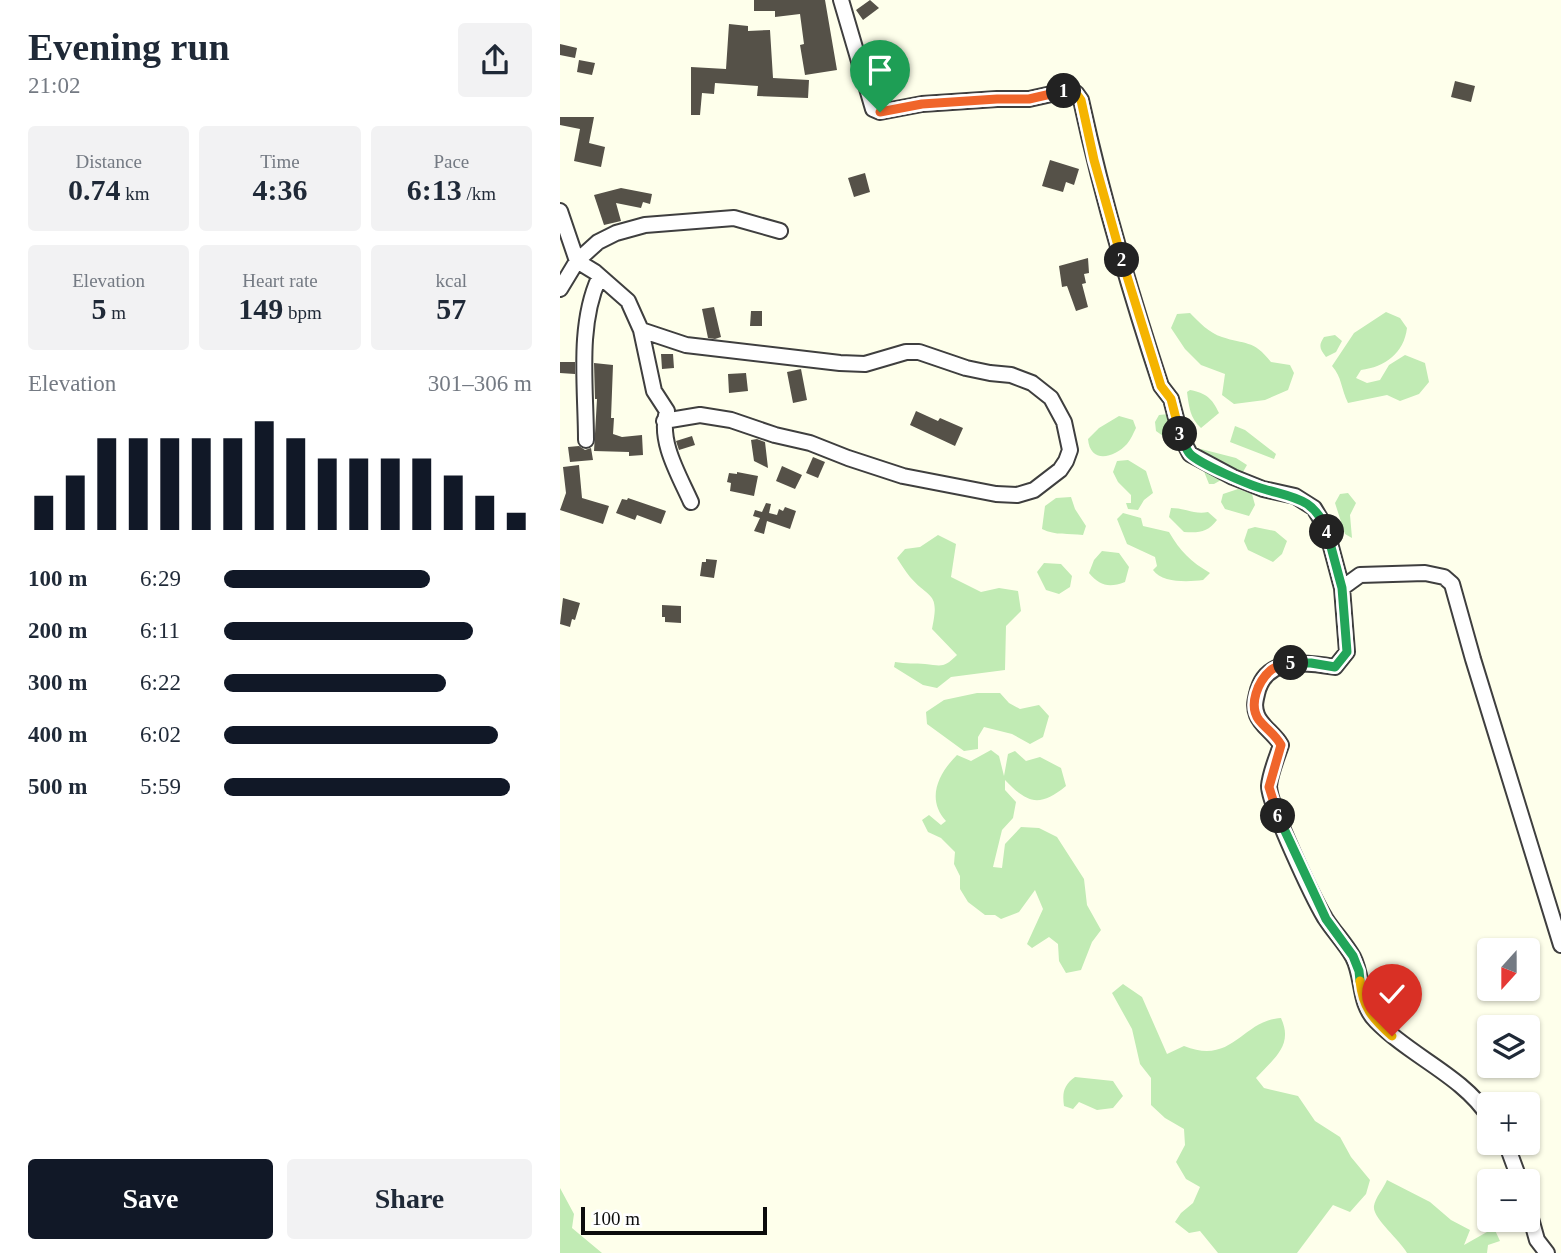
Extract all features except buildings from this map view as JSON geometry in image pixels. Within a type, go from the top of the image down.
[{"type":"street","points":[[841,0],[873,109],[880,112],[922,104],[1029,99],[1065,91],[1076,93],[1081,100],[1094,160],[1131,292],[1161,386],[1171,399],[1181,437],[1190,454],[1262,489],[1294,496],[1314,508],[1326,528],[1342,588],[1347,652],[1335,667],[1288,663],[1272,669],[1259,684],[1254,706],[1258,719],[1275,735],[1281,745],[1269,787],[1282,826],[1326,919],[1353,956],[1359,971],[1362,999],[1373,1019],[1416,1056],[1477,1101]]},
{"type":"street","points":[[560,211],[577,261],[595,272],[628,301],[641,330],[654,391],[667,411],[664,421],[670,456],[691,502]]},
{"type":"street","points":[[560,289],[577,261],[598,242],[615,233],[645,225],[734,218],[780,230]]},
{"type":"street","points":[[586,440],[586,328],[599,278]]},
{"type":"street","points":[[641,330],[686,345],[840,363],[864,364],[906,352],[919,352],[978,370],[1011,374],[1032,383],[1051,398],[1064,422],[1070,450],[1060,470],[1034,490],[1017,495],[996,494],[903,476],[810,443],[775,435],[732,420],[700,415],[664,421]]},
{"type":"street","points":[[1342,588],[1360,575],[1425,573],[1444,577],[1452,584],[1561,945]]},
{"type":"street","points":[[1535,1232],[1547,1253]]},
{"type":"green space","points":[[1386,312],[1400,318],[1407,328],[1402,345],[1392,357],[1378,366],[1361,370],[1356,378],[1367,383],[1380,380],[1389,365],[1405,355],[1425,363],[1429,382],[1419,394],[1400,401],[1387,395],[1348,403],[1338,374],[1332,366],[1354,333]]},
{"type":"green space","points":[[1190,313],[1217,335],[1254,346],[1271,362],[1290,365],[1294,373],[1288,390],[1265,400],[1234,404],[1222,395],[1225,374],[1201,365],[1185,349],[1171,328],[1177,314]]},
{"type":"green space","points":[[1335,335],[1342,341],[1336,352],[1326,357],[1320,345],[1324,337]]},
{"type":"green space","points":[[1190,390],[1208,397],[1219,413],[1201,428],[1191,412],[1187,392]]},
{"type":"green space","points":[[1169,414],[1181,441],[1156,431],[1155,422],[1159,415]]},
{"type":"green space","points":[[1119,416],[1133,420],[1136,428],[1127,444],[1109,455],[1093,452],[1088,439],[1099,428]]},
{"type":"green space","points":[[1235,426],[1245,430],[1276,454],[1274,459],[1230,442]]},
{"type":"green space","points":[[1201,449],[1236,458],[1247,465],[1236,484],[1228,476],[1209,484],[1197,454]]},
{"type":"green space","points":[[1128,460],[1146,471],[1153,493],[1144,500],[1138,510],[1128,509],[1126,503],[1131,503],[1131,495],[1118,482],[1113,472],[1117,461]]},
{"type":"green space","points":[[1238,489],[1252,494],[1255,505],[1249,516],[1225,509],[1221,502],[1223,494]]},
{"type":"green space","points":[[1348,493],[1356,503],[1350,515],[1352,538],[1345,534],[1335,503],[1340,494]]},
{"type":"green space","points":[[1071,497],[1086,526],[1083,535],[1042,529],[1045,506],[1056,498]]},
{"type":"green space","points":[[1171,508],[1208,512],[1217,520],[1203,531],[1184,532],[1169,517]]},
{"type":"green space","points":[[1123,513],[1141,518],[1143,526],[1169,532],[1186,556],[1210,573],[1203,580],[1190,581],[1176,581],[1157,574],[1153,570],[1157,566],[1155,557],[1127,544],[1117,519]]},
{"type":"green space","points":[[1255,527],[1275,531],[1287,541],[1282,554],[1273,562],[1248,550],[1244,541],[1248,529]]},
{"type":"green space","points":[[938,535],[956,544],[951,577],[981,592],[999,588],[1018,591],[1021,611],[1006,626],[1005,670],[951,677],[937,688],[923,685],[894,667],[895,662],[942,665],[957,655],[932,629],[935,608],[932,597],[910,577],[897,558],[905,549],[920,547]]},
{"type":"green space","points":[[1102,551],[1119,553],[1129,567],[1125,582],[1105,585],[1089,573],[1094,560]]},
{"type":"green space","points":[[1044,563],[1061,564],[1072,576],[1070,587],[1059,594],[1046,590],[1037,572]]},
{"type":"green space","points":[[977,693],[1000,693],[1009,703],[1020,709],[1039,705],[1049,716],[1043,737],[1030,744],[1012,734],[984,727],[978,737],[978,749],[964,751],[927,724],[926,712],[944,700]]},
{"type":"green space","points":[[991,750],[999,756],[1004,776],[1008,754],[1015,751],[1026,761],[1040,757],[1061,768],[1066,786],[1041,800],[1027,798],[1005,780],[1005,790],[1016,802],[1013,818],[1002,830],[993,867],[1002,868],[1005,844],[1021,827],[1039,828],[1057,837],[1084,879],[1087,905],[1101,930],[1092,942],[1081,970],[1066,973],[1059,961],[1058,944],[1049,937],[1032,948],[1027,944],[1043,909],[1035,890],[1019,912],[1001,919],[995,915],[985,915],[968,902],[960,889],[960,876],[954,864],[955,852],[941,838],[928,832],[922,820],[929,815],[941,825],[946,821],[937,804],[937,787],[944,770],[957,755],[971,761]]},
{"type":"green space","points":[[1123,984],[1142,997],[1167,1054],[1184,1046],[1201,1051],[1214,1050],[1226,1046],[1256,1026],[1281,1018],[1285,1037],[1283,1044],[1275,1058],[1256,1078],[1264,1088],[1298,1096],[1315,1121],[1340,1137],[1351,1157],[1370,1180],[1366,1194],[1350,1212],[1333,1205],[1297,1253],[1218,1253],[1200,1231],[1189,1233],[1175,1222],[1193,1203],[1200,1187],[1186,1179],[1176,1162],[1185,1145],[1184,1129],[1165,1118],[1151,1105],[1151,1078],[1140,1064],[1132,1029],[1112,993]]},
{"type":"green space","points":[[1075,1077],[1113,1081],[1123,1096],[1113,1108],[1097,1110],[1079,1102],[1073,1109],[1064,1106],[1065,1089]]},
{"type":"green space","points":[[1387,1180],[1430,1202],[1451,1220],[1470,1230],[1464,1245],[1487,1232],[1496,1232],[1500,1241],[1488,1245],[1487,1253],[1407,1253],[1377,1217],[1375,1203]]},
{"type":"green space","points":[[560,1188],[574,1214],[572,1228],[602,1253],[560,1253]]},
{"type":"route","points":[[880,112],[922,104],[1029,99],[1065,91],[1076,93],[1081,100],[1094,160],[1144,335],[1161,386],[1171,399],[1181,437],[1190,454],[1262,489],[1294,496],[1314,508],[1326,528],[1342,588],[1347,652],[1335,667],[1288,663],[1272,669],[1259,684],[1254,706],[1258,719],[1275,735],[1281,745],[1269,787],[1282,826],[1326,919],[1353,956],[1359,971],[1362,999],[1373,1019],[1392,1036]]}]
